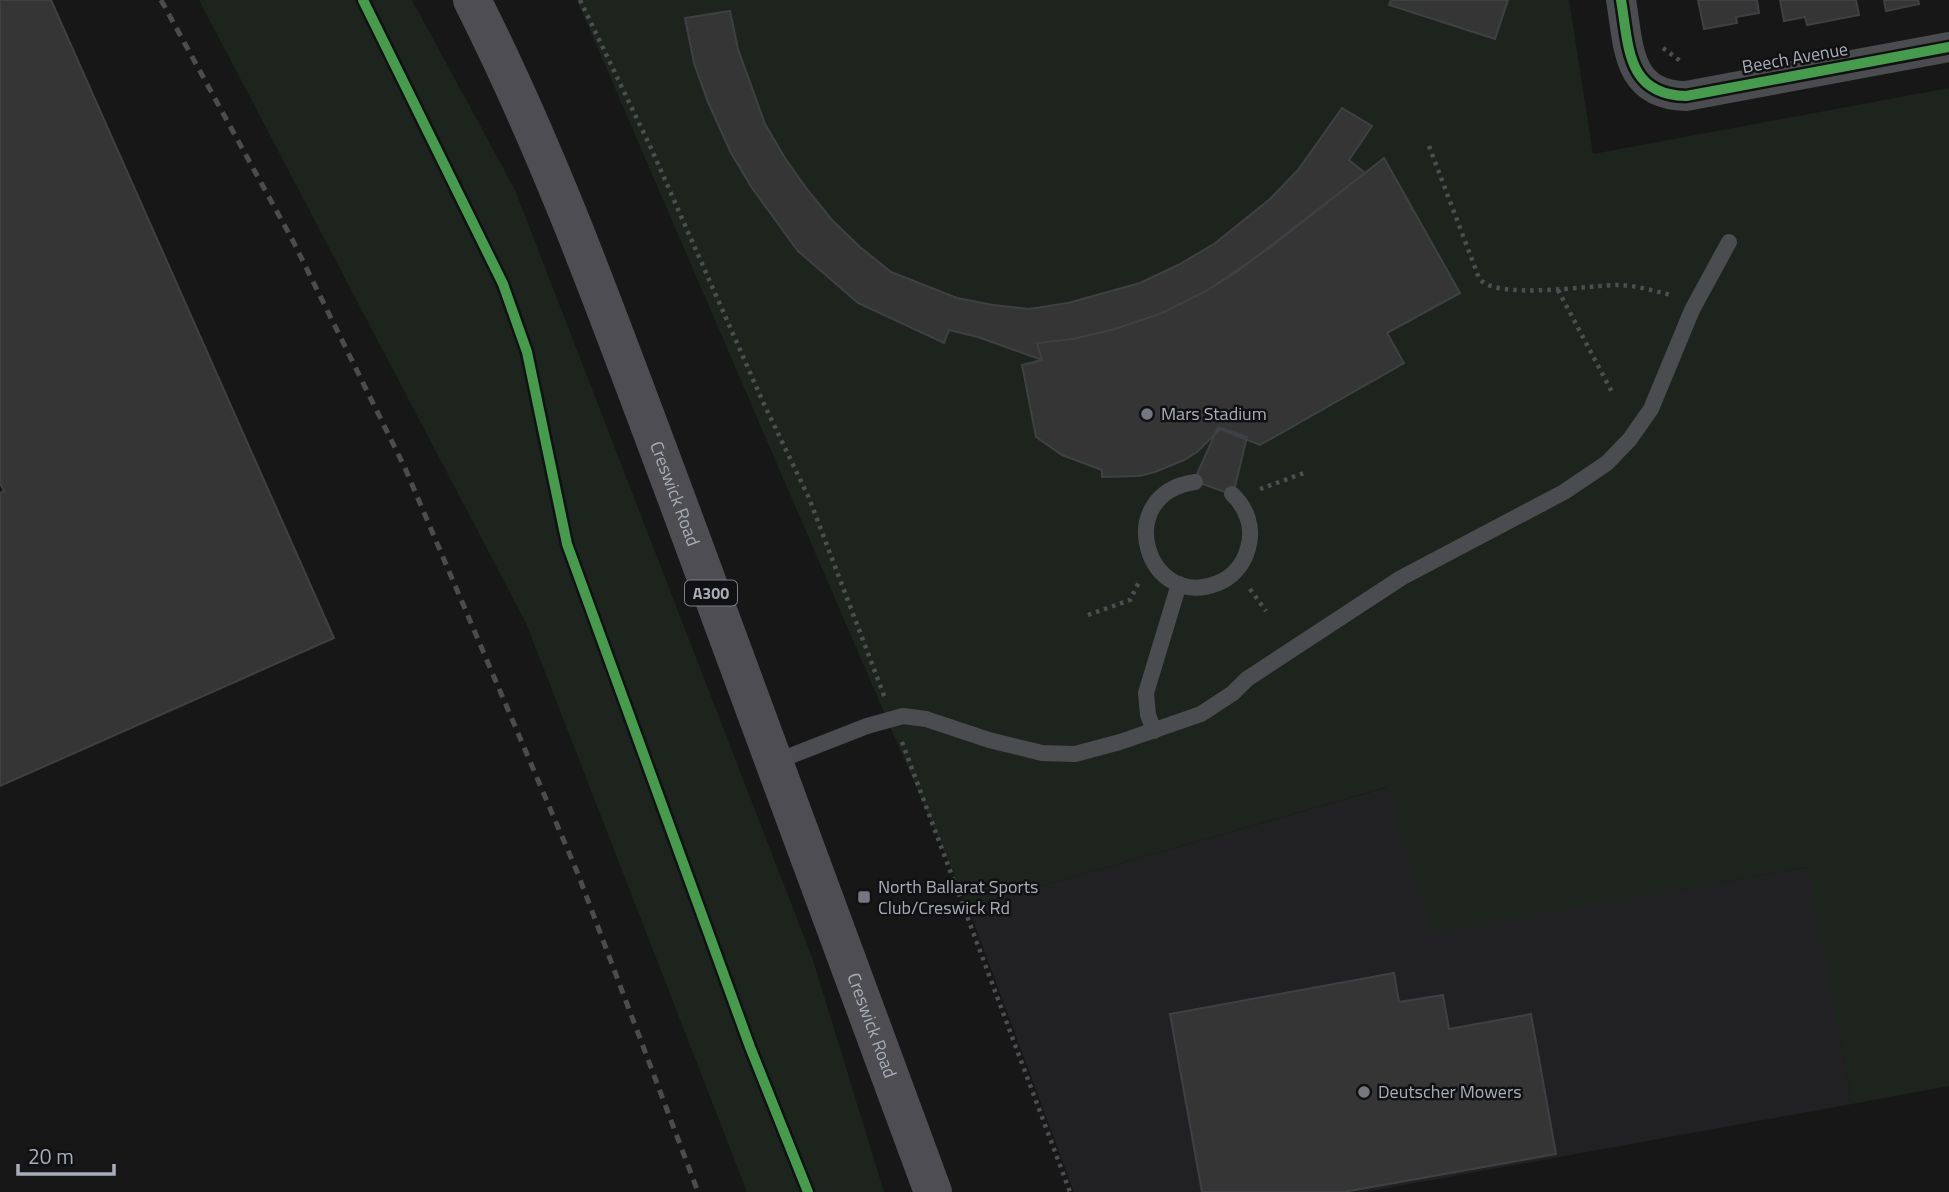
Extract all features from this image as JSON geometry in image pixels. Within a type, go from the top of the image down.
[{"type":"highway","name":"Creswick Road","points":[[472,0],[577,238],[775,762],[933,1192]]},
{"type":"street","name":"Beech Avenue","points":[[1621,0],[1632,61],[1649,87],[1663,94],[1686,96],[1949,47]]},
{"type":"lane","points":[[775,762],[893,718],[918,718],[989,740],[1059,755],[1093,750],[1206,711],[1233,693],[1247,679],[1352,608],[1470,541],[1564,492],[1607,463],[1630,439],[1651,409],[1692,310],[1729,242]]},
{"type":"lane","points":[[1195,482],[1171,489],[1152,508],[1145,532],[1152,560],[1166,577],[1179,584],[1199,587],[1217,584],[1232,575],[1243,561],[1250,545],[1250,527],[1244,510],[1232,494]]},
{"type":"lane","points":[[1154,731],[1148,715],[1146,693],[1179,584]]},
{"type":"path","points":[[579,0],[651,148],[763,402],[809,498],[1070,1192]]},
{"type":"path","points":[[1661,37],[1663,49],[1683,64],[1696,61]]},
{"type":"path","points":[[1429,146],[1481,282],[1499,288],[1558,290],[1616,285],[1671,295]]},
{"type":"path","points":[[1558,290],[1613,394]]},
{"type":"path","points":[[1263,488],[1304,473]]},
{"type":"path","points":[[1088,615],[1130,600],[1152,560]]},
{"type":"shaded area","points":[[199,0],[412,0],[515,190],[813,960],[884,1192],[747,1192],[526,623]]},
{"type":"shaded area","points":[[577,0],[1569,0],[1593,154],[1949,88],[1949,1086],[1852,1104],[1808,867],[1434,933],[1387,787],[968,907]]},
{"type":"shaded area","points":[[1388,787],[1434,932],[1809,867],[1852,1104],[1366,1192],[1074,1192],[968,907]]},
{"type":"building","points":[[0,0],[51,0],[334,638],[0,786],[0,493],[4,491],[0,483]]},
{"type":"building","points":[[1391,0],[1508,0],[1495,39],[1389,5]]},
{"type":"building","points":[[1698,0],[1757,0],[1759,13],[1736,17],[1737,23],[1704,29]]},
{"type":"building","points":[[1780,0],[1856,0],[1859,15],[1807,25],[1805,17],[1784,21]]},
{"type":"building","points":[[1884,0],[1918,0],[1919,4],[1886,11]]},
{"type":"building","points":[[730,11],[738,49],[765,124],[806,188],[832,220],[891,272],[957,298],[1029,309],[1068,303],[1140,283],[1178,265],[1214,244],[1270,199],[1298,170],[1342,108],[1372,126],[1349,160],[1365,173],[1238,271],[1208,290],[1162,313],[1115,329],[1073,339],[1037,343],[1042,360],[978,337],[949,330],[944,343],[858,303],[798,251],[752,188],[731,153],[708,102],[694,63],[685,18]]},
{"type":"building","points":[[1384,158],[1460,293],[1387,333],[1404,363],[1260,445],[1220,429],[1197,452],[1184,460],[1139,476],[1102,477],[1102,470],[1062,455],[1036,437],[1022,365],[1042,360],[1037,343],[1073,339],[1115,329],[1162,313],[1208,290],[1268,249]]},
{"type":"building","points":[[1218,427],[1247,437],[1233,495],[1194,481]]},
{"type":"building","name":"Deutscher Mowers","points":[[1394,973],[1399,1002],[1443,995],[1449,1029],[1531,1014],[1556,1154],[1344,1192],[1202,1192],[1170,1014]]},
{"type":"railway","points":[[161,0],[293,241],[405,468],[578,874],[698,1192]]},
{"type":"cycle path","points":[[363,0],[503,284],[527,352],[567,544],[750,1047],[808,1192]]},
{"type":"cycle path","points":[[1621,0],[1629,50],[1641,77],[1652,87],[1666,93],[1686,96],[1949,47]]},
{"type":"place","name":"Mars Stadium","points":[[1147,414]]},
{"type":"place","name":"North Ballarat Sports Club/Creswick Rd","points":[[864,897]]},
{"type":"place","name":"Deutscher Mowers","points":[[1364,1092]]}]
